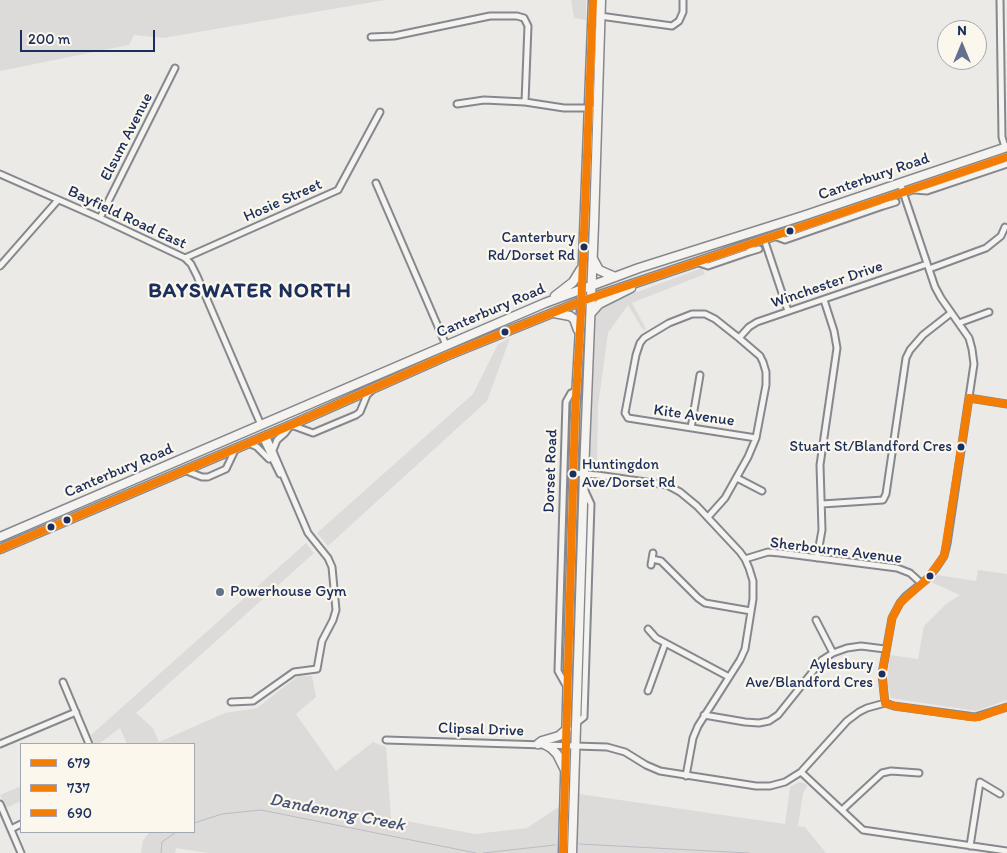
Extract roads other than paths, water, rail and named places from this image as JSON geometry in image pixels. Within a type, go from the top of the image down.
[{"type":"main road","name":"Dorset Road","points":[[563,853],[565,772],[575,724],[593,259],[593,108],[596,16],[593,0]]},
{"type":"main road","name":"Dorset Road","points":[[596,16],[601,0]]},
{"type":"main road","name":"Dorset Road","points":[[572,853],[571,746],[567,729],[576,390],[593,108]]},
{"type":"main road","name":"Canterbury Road","points":[[0,537],[545,303],[615,277],[1006,147]]},
{"type":"main road","name":"Canterbury Road","points":[[0,548],[291,425],[390,380],[591,297],[696,262],[756,246],[774,236],[893,199],[905,191],[1007,157]]},
{"type":"main road","points":[[761,229],[764,240]]},
{"type":"main road","points":[[593,259],[599,270],[615,277]]},
{"type":"main road","points":[[545,303],[573,282],[582,267]]},
{"type":"main road","points":[[591,313],[599,304],[653,276]]},
{"type":"main road","points":[[551,313],[566,314],[574,319],[580,335]]},
{"type":"main road","points":[[386,371],[390,380]]},
{"type":"main road","points":[[261,425],[264,436]]},
{"type":"main road","points":[[100,494],[108,503]]},
{"type":"main road","points":[[565,772],[557,754],[551,748],[541,744],[542,741],[559,736],[567,729]]},
{"type":"street","points":[[596,16],[672,26],[678,21],[683,12],[683,0]]},
{"type":"street","points":[[1000,0],[1002,136],[1006,147]]},
{"type":"street","points":[[371,37],[394,36],[490,16],[517,16],[524,18],[528,26],[525,102]]},
{"type":"street","name":"Elsum Avenue","points":[[100,218],[175,68]]},
{"type":"street","points":[[457,104],[484,100],[525,102],[564,108],[593,108]]},
{"type":"street","name":"Hosie Street","points":[[185,258],[338,190],[380,112]]},
{"type":"street","name":"Canterbury Road","points":[[905,191],[927,191],[1007,164]]},
{"type":"street","name":"Bayfield Road East","points":[[0,174],[185,258],[191,264],[197,276],[261,425]]},
{"type":"street","points":[[376,182],[446,346]]},
{"type":"street","points":[[899,184],[905,191],[907,206],[941,298],[969,338],[974,359],[948,544],[944,556],[936,568],[906,596],[895,611],[885,649],[882,674],[885,702],[894,706],[970,717],[979,717],[1007,707]]},
{"type":"street","name":"Canterbury Road","points":[[774,236],[785,240],[883,206],[893,199]]},
{"type":"street","points":[[0,266],[58,200]]},
{"type":"street","name":"Winchester Drive","points":[[739,338],[749,327],[757,322],[928,266],[978,252],[1001,236],[1005,227]]},
{"type":"street","points":[[764,240],[788,311]]},
{"type":"street","name":"Canterbury Road","points":[[696,262],[708,266],[749,252],[756,246]]},
{"type":"street","points":[[817,558],[822,530],[820,465],[837,348],[834,331],[824,300]]},
{"type":"street","points":[[959,323],[989,312]]},
{"type":"street","name":"Kite Avenue","points":[[739,338],[715,319],[699,313],[649,334],[640,343],[636,355],[625,413],[628,418],[756,438]]},
{"type":"street","points":[[822,504],[883,500],[886,494],[906,358],[910,350],[923,335],[951,313]]},
{"type":"street","points":[[708,517],[722,502],[737,478],[756,438],[765,391],[765,367],[760,356],[739,338]]},
{"type":"street","points":[[691,428],[700,375]]},
{"type":"street","points":[[273,450],[278,440],[291,425],[313,433],[353,417],[360,412],[367,395],[378,386]]},
{"type":"street","name":"Dorset Road","points":[[568,687],[558,671],[566,402],[576,390]]},
{"type":"street","points":[[969,398],[1007,404]]},
{"type":"street","points":[[264,436],[273,450],[282,477]]},
{"type":"street","points":[[264,436],[273,463]]},
{"type":"street","points":[[231,702],[253,701],[294,672],[317,669],[322,641],[336,613],[335,584],[332,567],[328,558],[308,532],[282,477],[273,463],[258,447],[246,443]]},
{"type":"street","points":[[183,470],[202,477],[208,477],[226,469],[236,448]]},
{"type":"street","points":[[574,473],[667,486],[686,496],[746,559],[754,590],[745,649],[740,660],[704,715],[693,738],[686,776]]},
{"type":"street","points":[[737,478],[762,492]]},
{"type":"street","points":[[562,557],[572,547]]},
{"type":"street","name":"Sherbourne Avenue","points":[[746,559],[768,552],[897,568],[910,573],[921,583]]},
{"type":"street","points":[[652,559],[662,561],[705,603],[752,611]]},
{"type":"street","points":[[816,620],[833,653]]},
{"type":"street","points":[[648,629],[652,636],[665,644],[729,677]]},
{"type":"street","points":[[648,691],[665,644]]},
{"type":"street","points":[[704,715],[745,722],[759,723],[768,721],[778,715],[822,660],[833,653],[861,646],[885,649]]},
{"type":"street","points":[[63,682],[89,743]]},
{"type":"street","name":"Clipsal Drive","points":[[386,740],[614,748],[660,771],[756,786],[770,786],[785,782],[801,772],[852,717],[867,708],[885,702]]},
{"type":"street","points":[[0,744],[76,712]]},
{"type":"street","points":[[801,772],[863,830],[1007,851]]},
{"type":"street","points":[[842,810],[882,772],[919,773]]},
{"type":"street","points":[[970,846],[980,782],[1000,794]]},
{"type":"street","points":[[0,804],[21,853]]},
{"type":"street","points":[[11,829],[20,824]]},
{"type":"waterway","name":"Dandenong Creek","points":[[195,823],[222,814],[261,810],[476,853]]},
{"type":"waterway","name":"Dandenong Creek","points":[[161,853],[162,842],[175,833]]},
{"type":"waterway","name":"Dandenong Creek","points":[[579,844],[749,853]]},
{"type":"waterway","name":"Dandenong Creek","points":[[483,853],[555,845]]},
{"type":"place","name":"Canterbury Rd/Dorset Rd","points":[[584,247]]},
{"type":"place","name":"Stuart St/Blandford Cres","points":[[961,447]]},
{"type":"place","name":"Huntingdon Ave/Dorset Rd","points":[[573,474]]},
{"type":"place","name":"Powerhouse Gym","points":[[220,592]]},
{"type":"place","name":"Aylesbury Ave/Blandford Cres","points":[[882,674]]},
{"type":"district","name":"BAYSWATER NORTH","points":[[250,292]]}]
